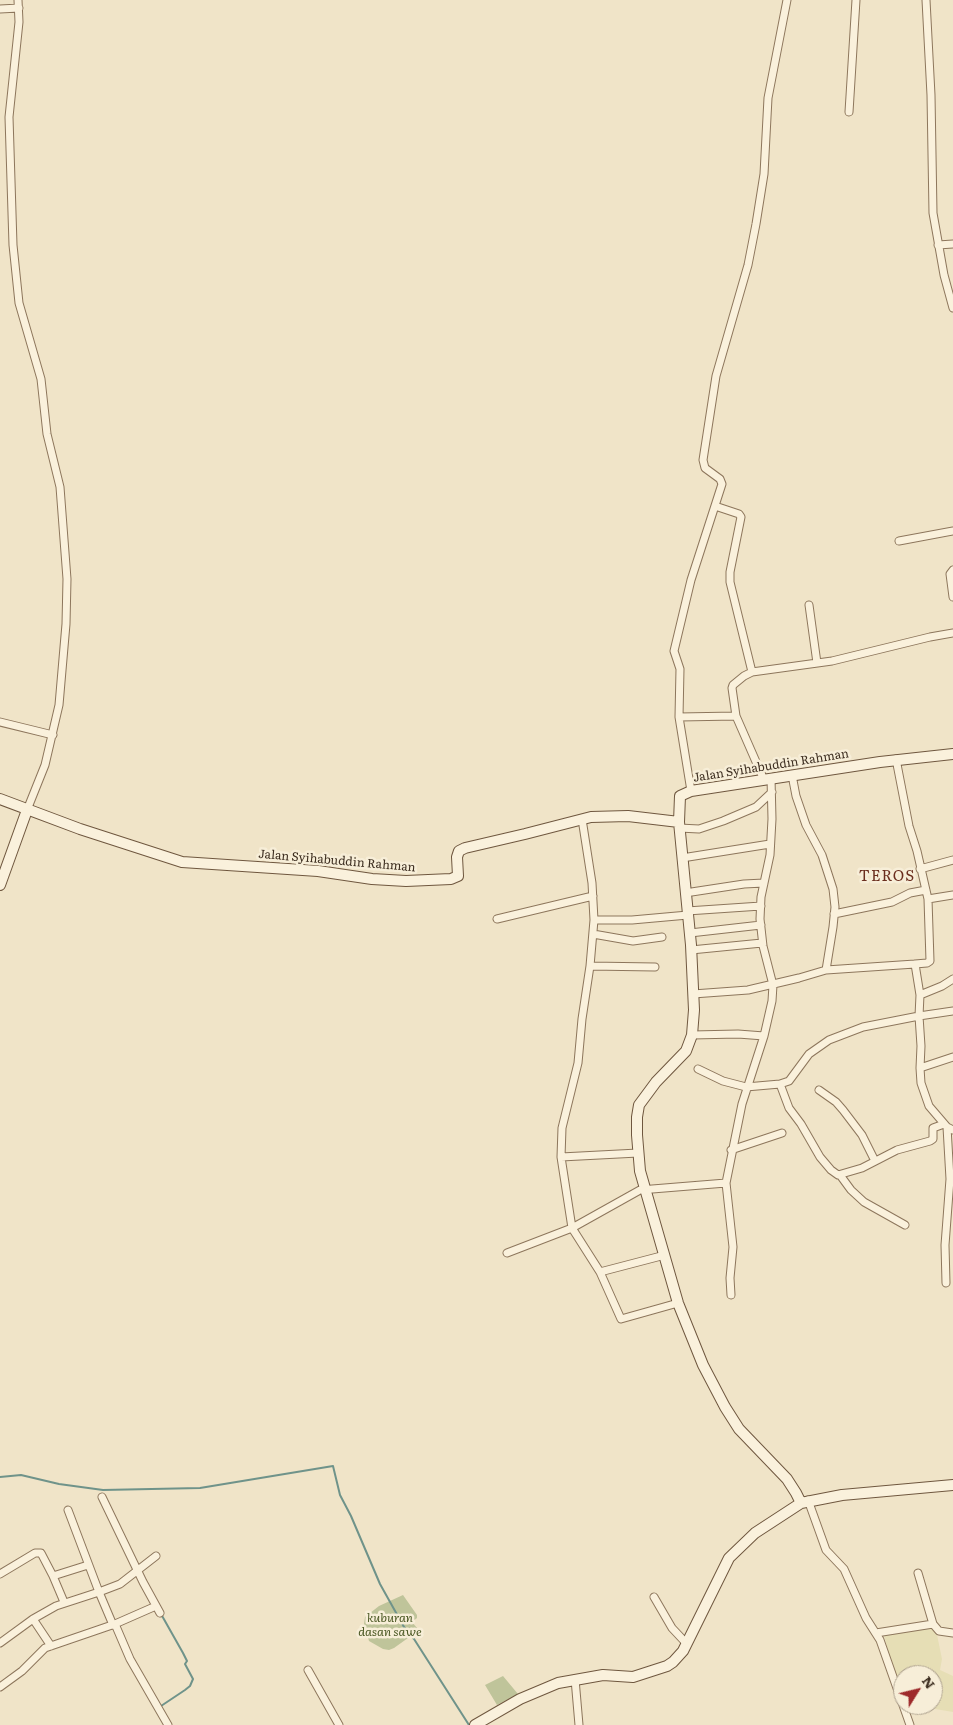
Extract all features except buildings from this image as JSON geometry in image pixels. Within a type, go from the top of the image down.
[{"type":"street","points":[[691,791],[680,717],[680,668],[674,651],[691,580],[721,481],[708,471],[704,466],[704,460],[716,376],[748,265],[756,224],[764,174],[768,98],[787,0]]},
{"type":"street","points":[[849,112],[856,0]]},
{"type":"street","points":[[926,0],[931,95],[933,213],[938,245],[953,308]]},
{"type":"street","points":[[0,9],[19,4],[19,22],[9,113],[13,245],[19,303],[41,379],[47,434],[60,487],[66,545],[66,624],[62,680],[53,734],[45,765],[26,810],[0,885]]},
{"type":"street","points":[[0,110],[9,113]]},
{"type":"street","points":[[938,245],[953,244]]},
{"type":"street","points":[[714,506],[739,514],[741,517],[730,572],[730,582],[752,672]]},
{"type":"street","points":[[899,541],[953,531]]},
{"type":"street","points":[[953,570],[950,574],[953,597]]},
{"type":"street","points":[[809,605],[818,663]]},
{"type":"street","points":[[731,1295],[733,1238],[726,1182],[731,1150],[746,1086],[770,1017],[773,985],[762,943],[761,925],[761,906],[770,844],[772,792],[736,716],[732,688],[744,676],[752,672],[818,663],[930,636],[953,633]]},
{"type":"street","points":[[680,717],[736,716]]},
{"type":"street","points":[[0,722],[53,734]]},
{"type":"street","name":"Jalan Syihabuddin Rahman","points":[[0,799],[134,848],[182,862],[318,871],[372,879],[406,881],[455,878],[459,873],[457,857],[461,849],[582,819],[600,816],[628,816],[679,825],[680,796],[691,791],[896,760],[953,754]]},
{"type":"street","points":[[693,994],[748,990],[826,970],[927,963],[930,961],[928,899],[905,810],[896,760]]},
{"type":"street","points":[[792,775],[796,796],[806,825],[826,863],[833,889],[834,914],[826,970]]},
{"type":"street","points":[[772,792],[756,807],[723,821],[699,828],[679,825],[690,933],[693,994],[692,1034],[686,1051],[656,1082],[639,1105],[637,1117],[640,1171],[678,1303],[703,1365],[728,1413],[748,1440],[805,1501],[824,1546],[844,1569],[866,1618],[885,1651],[910,1725]]},
{"type":"street","points":[[582,819],[593,896],[594,920],[578,1063],[562,1128],[561,1157],[572,1228],[600,1272],[621,1320],[678,1303]]},
{"type":"street","points":[[682,858],[770,844]]},
{"type":"street","points":[[920,869],[953,860]]},
{"type":"street","points":[[685,893],[764,883]]},
{"type":"street","points":[[834,914],[892,902],[910,893],[926,890]]},
{"type":"street","points":[[928,899],[953,895]]},
{"type":"street","points":[[497,919],[593,896]]},
{"type":"street","points":[[594,920],[632,920],[761,906]]},
{"type":"street","points":[[690,933],[761,925]]},
{"type":"street","points":[[592,934],[633,941],[662,937]]},
{"type":"street","points":[[691,950],[762,943]]},
{"type":"street","points":[[915,964],[920,995],[921,1083],[926,1100],[933,1111],[948,1127],[951,1166],[944,1245],[946,1283]]},
{"type":"street","points":[[590,966],[655,967]]},
{"type":"street","points":[[920,995],[953,979]]},
{"type":"street","points":[[698,1069],[722,1081],[746,1086],[780,1084],[789,1081],[809,1054],[829,1040],[864,1027],[919,1016],[953,1012]]},
{"type":"street","points":[[692,1034],[764,1036]]},
{"type":"street","points":[[920,1068],[953,1057]]},
{"type":"street","points":[[780,1084],[789,1108],[801,1124],[820,1157],[835,1174],[840,1175],[862,1168],[897,1150],[930,1141],[933,1139],[933,1128],[948,1127]]},
{"type":"street","points":[[819,1090],[836,1102],[843,1110],[862,1135],[875,1161]]},
{"type":"street","points":[[731,1150],[782,1133]]},
{"type":"street","points":[[561,1157],[638,1153]]},
{"type":"street","points":[[840,1175],[851,1190],[864,1202],[905,1225]]},
{"type":"street","points":[[507,1253],[572,1228],[644,1189],[726,1182]]},
{"type":"street","points":[[600,1272],[665,1255]]},
{"type":"street","points":[[475,1725],[538,1690],[558,1683],[602,1675],[629,1677],[647,1673],[673,1662],[687,1644],[729,1558],[755,1533],[805,1501],[842,1495],[953,1485]]},
{"type":"street","points":[[1,1681],[22,1671],[45,1648],[158,1610],[141,1569],[102,1497]]},
{"type":"street","points":[[68,1510],[98,1592],[130,1659],[168,1725]]},
{"type":"street","points":[[0,1574],[39,1552],[44,1556],[64,1602]]},
{"type":"street","points":[[0,1643],[33,1619],[64,1602],[118,1586],[156,1556]]},
{"type":"street","points":[[53,1576],[88,1565]]},
{"type":"street","points":[[918,1573],[933,1624],[940,1631],[953,1633]]},
{"type":"street","points":[[654,1597],[672,1628],[687,1644]]},
{"type":"street","points":[[33,1619],[51,1646]]},
{"type":"street","points":[[876,1633],[933,1624]]},
{"type":"street","points":[[308,1670],[339,1725]]},
{"type":"street","points":[[575,1679],[579,1725]]},
{"type":"shaded area","points":[[935,1625],[942,1659],[941,1665],[893,1665],[893,1669],[883,1632]]},
{"type":"shaded area","points":[[943,1671],[953,1676],[953,1712],[943,1710]]},
{"type":"green space","name":"kuburan dasan sawe","points":[[403,1595],[417,1615],[417,1618],[412,1622],[417,1628],[415,1633],[394,1648],[389,1650],[383,1649],[369,1641],[364,1624],[365,1617],[379,1606]]},
{"type":"green space","points":[[503,1676],[518,1694],[497,1705],[485,1685]]},
{"type":"waterway","points":[[0,1477],[21,1475],[59,1484],[103,1490],[200,1488],[333,1466],[340,1495],[380,1584],[404,1627],[414,1639],[469,1725]]},
{"type":"waterway","points":[[161,1614],[187,1661],[185,1664],[193,1679],[190,1686],[161,1706]]},
{"type":"district","name":"TEROS","points":[[887,877]]}]
